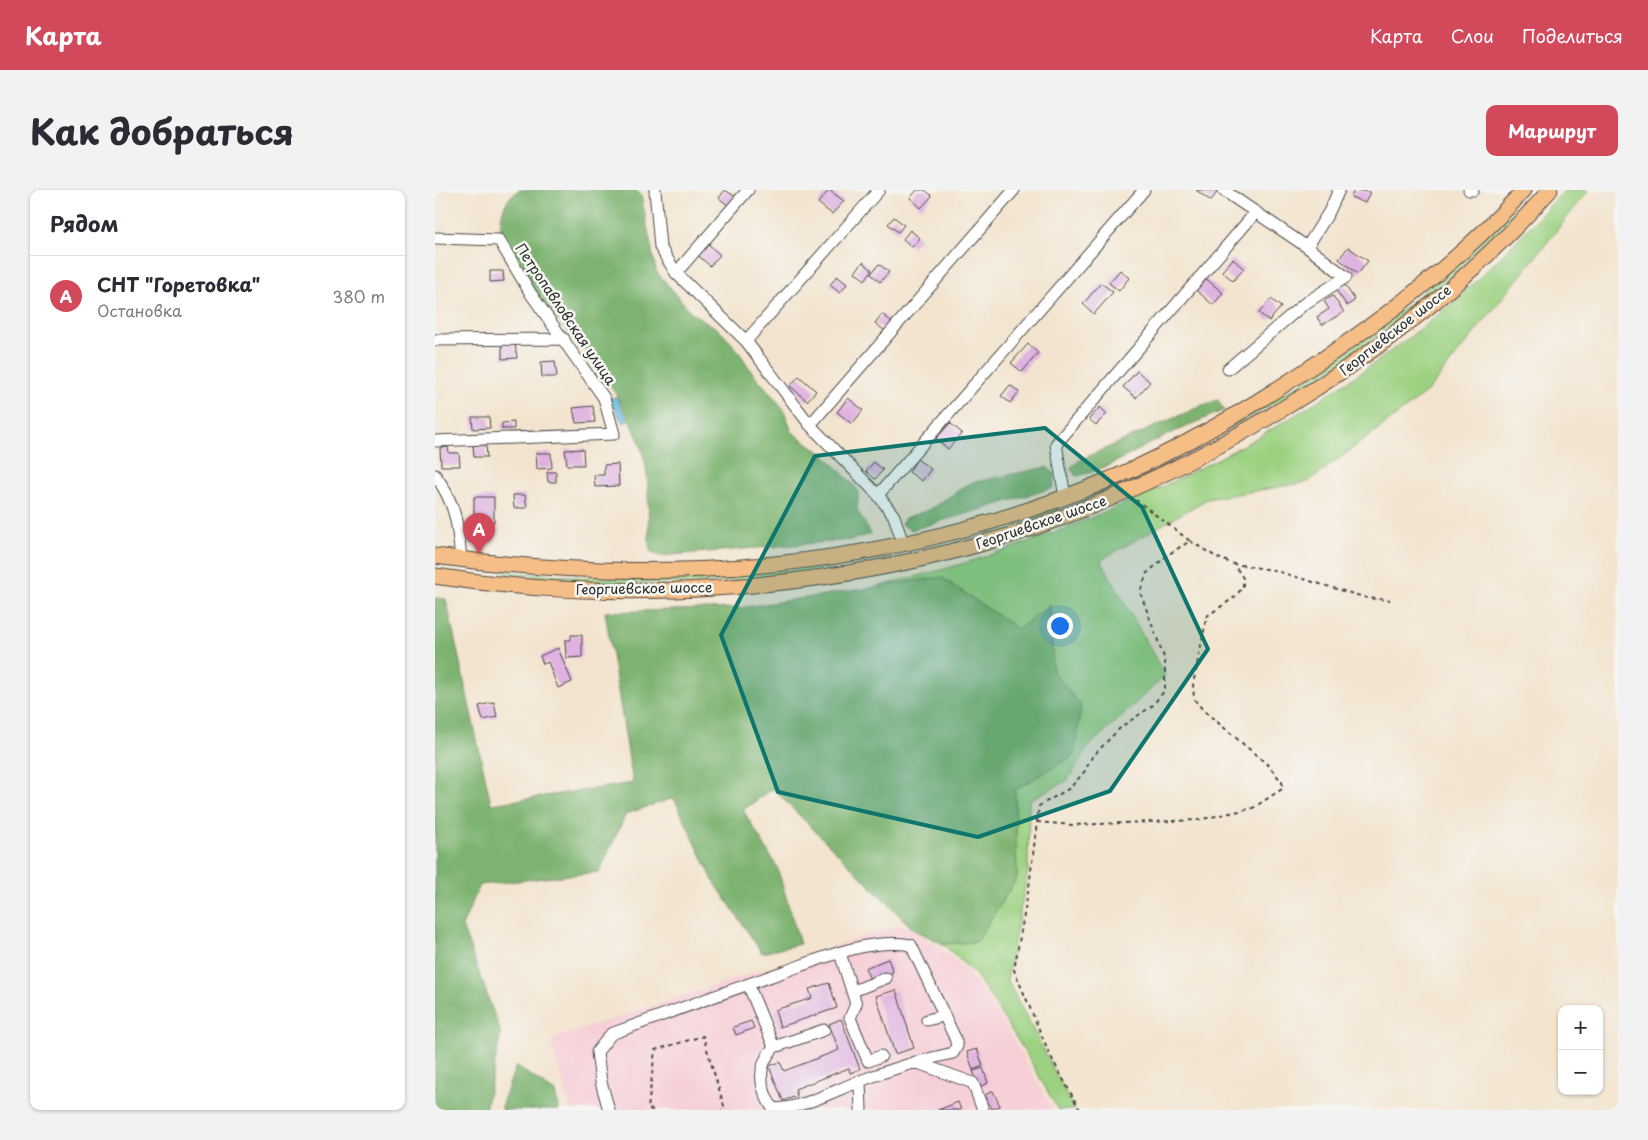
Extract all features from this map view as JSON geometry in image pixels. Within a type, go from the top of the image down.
[{"type":"main road","name":"Георгиевское шоссе","points":[[435,556],[560,569],[684,571],[804,560],[903,544],[990,523],[1065,497],[1131,470],[1252,406],[1367,329],[1434,274],[1488,226],[1524,190]]},
{"type":"main road","name":"Георгиевское шоссе","points":[[435,576],[562,588],[611,589],[689,588],[784,582],[861,571],[974,546],[1037,526],[1133,488],[1213,450],[1361,359],[1447,290],[1510,231],[1549,190]]},
{"type":"street","points":[[655,190],[660,247],[676,273],[746,341],[810,425],[878,495],[894,516],[903,544]]},
{"type":"street","points":[[676,273],[749,190]]},
{"type":"street","points":[[746,341],[879,190]]},
{"type":"street","points":[[810,425],[1014,190]]},
{"type":"street","points":[[878,495],[1144,190]]},
{"type":"street","points":[[1223,190],[1307,247],[1346,277],[1304,304],[1228,368]]},
{"type":"street","points":[[1307,247],[1329,212],[1339,190]]},
{"type":"street","points":[[1065,497],[1056,444],[1256,212]]},
{"type":"street","name":"Петропавловская улица","points":[[435,238],[499,240],[531,294],[604,398],[614,434],[435,441]]},
{"type":"street","points":[[435,340],[564,339]]},
{"type":"street","points":[[435,475],[451,499],[458,525],[461,560]]},
{"type":"street","points":[[609,1110],[601,1082],[597,1052],[611,1034],[840,953],[891,942],[911,945],[957,1046],[953,1053],[913,1062],[860,1081],[810,1105],[783,1109],[773,1108],[760,1078],[767,1054],[774,1046],[824,1030]]},
{"type":"street","points":[[840,953],[853,991],[855,1004],[850,1018],[868,1061],[881,1056]]},
{"type":"street","points":[[853,991],[886,978]]},
{"type":"street","points":[[748,984],[774,1046]]},
{"type":"street","points":[[927,1020],[943,1016]]},
{"type":"street","points":[[913,1062],[973,1083],[983,1110]]},
{"type":"street","points":[[859,1109],[860,1081]]},
{"type":"path","points":[[1133,488],[1136,499],[1190,541],[1218,558],[1233,564],[1273,570],[1367,598],[1390,600]]},
{"type":"path","points":[[1080,1110],[1050,1055],[1014,970],[1039,806],[1070,788],[1085,771],[1092,757],[1121,728],[1152,706],[1165,690],[1165,660],[1140,592],[1147,573],[1190,541]]},
{"type":"path","points":[[1037,822],[1073,825],[1198,820],[1253,808],[1282,789],[1282,782],[1268,765],[1203,710],[1194,699],[1193,684],[1207,616],[1235,597],[1243,587],[1243,578],[1233,564]]},
{"type":"path","points":[[653,1110],[648,1108],[655,1050],[703,1036],[725,1106],[721,1110]]},
{"type":"highlighted area","points":[[1045,428],[1142,507],[1208,649],[1110,791],[978,837],[778,792],[721,635],[815,456]]},
{"type":"shaded area","points":[[899,925],[913,929],[938,946],[967,971],[999,1014],[1053,1110],[571,1110],[551,1043],[557,1037]]},
{"type":"green space","points":[[519,190],[635,190],[641,195],[656,271],[692,313],[718,329],[737,349],[752,372],[783,408],[792,432],[826,456],[859,491],[857,510],[871,534],[851,540],[660,556],[650,551],[646,465],[633,427],[623,407],[592,358],[538,300],[517,266],[503,236],[501,229],[502,212],[510,197]]},
{"type":"green space","points":[[1533,190],[1540,190],[1446,281],[1396,323],[1343,361],[1279,401],[1213,438],[1111,487],[1072,502],[1252,414],[1339,358],[1409,304],[1502,221]]},
{"type":"green space","points":[[1565,190],[1589,190],[1427,392],[1308,482],[1207,499],[1101,560],[1165,676],[1089,746],[1068,780],[1029,800],[1028,870],[1007,980],[1075,1110],[1058,1110],[1027,1055],[977,976],[943,944],[976,942],[1017,878],[1015,790],[1074,755],[1081,707],[1053,672],[1050,605],[1018,629],[941,577],[876,587],[978,559],[1038,539],[1156,490],[1270,430],[1324,397],[1428,323],[1482,276]]},
{"type":"green space","points":[[1218,400],[1224,410],[1165,436],[1108,466],[1076,476],[1070,468],[1080,460]]},
{"type":"green space","points":[[1047,467],[1055,474],[1053,488],[911,530],[901,524],[905,518],[929,510],[970,483]]},
{"type":"green space","points":[[1061,506],[1058,510],[988,533],[985,532]]},
{"type":"green space","points":[[885,552],[887,558],[819,570],[745,580],[710,582],[641,584],[503,573],[503,570],[606,578],[709,577],[791,569]]},
{"type":"green space","points":[[941,577],[1018,629],[1050,605],[1053,672],[1081,706],[1074,755],[1015,790],[1017,878],[976,942],[943,944],[913,929],[773,789],[743,810],[777,867],[800,944],[762,953],[713,880],[674,798],[626,814],[599,872],[480,885],[462,926],[501,1033],[485,1110],[435,1110],[435,598],[446,599],[491,804],[633,783],[605,612],[739,608]]},
{"type":"green space","points":[[516,1066],[555,1092],[559,1110],[502,1110],[501,1106]]},
{"type":"water","points":[[616,397],[628,421],[623,423],[609,398]]},
{"type":"building","points":[[725,190],[736,197],[729,206],[719,198]]},
{"type":"building","points":[[829,190],[844,201],[832,214],[818,203]]},
{"type":"building","points":[[917,190],[925,190],[932,196],[921,208],[910,198]]},
{"type":"building","points":[[1196,190],[1214,190],[1217,192],[1211,201]]},
{"type":"building","points":[[1354,190],[1370,192],[1365,203],[1351,197]]},
{"type":"building","points":[[894,217],[904,225],[898,232],[888,224]]},
{"type":"building","points":[[910,230],[920,238],[912,247],[903,239]]},
{"type":"building","points":[[703,239],[720,255],[710,266],[693,251]]},
{"type":"building","points":[[1348,247],[1368,261],[1358,274],[1339,259]]},
{"type":"building","points":[[1233,259],[1244,269],[1233,281],[1222,271]]},
{"type":"building","points":[[863,262],[872,270],[865,280],[855,272]]},
{"type":"building","points":[[879,264],[889,272],[880,282],[871,274]]},
{"type":"building","points":[[1120,270],[1129,278],[1119,291],[1109,283]]},
{"type":"building","points":[[490,271],[503,271],[504,281],[490,282]]},
{"type":"building","points":[[837,276],[847,284],[840,293],[830,285]]},
{"type":"building","points":[[1204,277],[1223,293],[1213,305],[1194,288]]},
{"type":"building","points":[[1101,283],[1113,292],[1094,314],[1083,304]]},
{"type":"building","points":[[1344,284],[1355,300],[1347,306],[1336,290]]},
{"type":"building","points":[[1333,296],[1344,312],[1322,325],[1317,317],[1329,309],[1324,301]]},
{"type":"building","points":[[1271,299],[1281,307],[1269,321],[1259,313]]},
{"type":"building","points":[[882,314],[892,322],[885,331],[875,323]]},
{"type":"building","points":[[502,344],[515,344],[517,358],[502,359]]},
{"type":"building","points":[[1028,344],[1038,353],[1022,372],[1011,363]]},
{"type":"building","points":[[555,361],[557,377],[542,377],[541,362]]},
{"type":"building","points":[[1137,371],[1150,382],[1136,398],[1123,387]]},
{"type":"building","points":[[799,376],[816,391],[807,401],[790,386]]},
{"type":"building","points":[[1010,385],[1019,392],[1010,403],[1001,396]]},
{"type":"building","points":[[848,398],[863,410],[852,424],[837,412]]},
{"type":"building","points":[[593,406],[595,422],[576,423],[573,408]]},
{"type":"building","points":[[1100,407],[1107,414],[1096,425],[1089,419]]},
{"type":"building","points":[[472,417],[489,417],[490,428],[473,429]]},
{"type":"building","points":[[514,422],[514,429],[502,429],[502,423]]},
{"type":"building","points":[[950,423],[962,433],[948,449],[936,439]]},
{"type":"building","points":[[473,445],[486,445],[487,457],[474,457]]},
{"type":"building","points":[[448,447],[449,453],[459,453],[460,466],[441,466],[440,448]]},
{"type":"building","points":[[583,449],[584,465],[567,465],[565,450]]},
{"type":"building","points":[[536,453],[551,453],[552,468],[537,469]]},
{"type":"building","points":[[917,459],[931,469],[922,481],[909,472]]},
{"type":"building","points":[[874,462],[883,470],[875,479],[866,471]]},
{"type":"building","points":[[618,464],[619,486],[595,487],[594,475],[604,475],[604,465]]},
{"type":"building","points":[[547,472],[556,472],[556,482],[548,482]]},
{"type":"building","points":[[513,495],[525,495],[527,508],[514,508]]},
{"type":"building","points":[[474,497],[494,497],[494,522],[474,523]]},
{"type":"building","points":[[571,635],[582,635],[582,657],[566,658],[565,640],[571,640]]},
{"type":"building","points":[[558,648],[572,682],[558,688],[548,662],[543,664],[540,656]]},
{"type":"building","points":[[494,702],[497,717],[483,720],[479,706]]},
{"type":"building","points":[[888,959],[893,972],[871,982],[865,968]]},
{"type":"building","points":[[829,983],[837,1008],[780,1027],[775,1010],[812,998],[809,989]]},
{"type":"building","points":[[896,990],[914,1048],[895,1054],[876,996]]},
{"type":"building","points":[[841,1019],[860,1069],[850,1073],[849,1068],[795,1089],[797,1096],[783,1101],[769,1066],[780,1062],[784,1071],[839,1050],[829,1024]]},
{"type":"building","points":[[751,1021],[754,1028],[736,1035],[733,1027]]},
{"type":"building","points":[[977,1049],[983,1066],[973,1070],[967,1052]]},
{"type":"building","points":[[983,1068],[988,1083],[979,1087],[973,1071]]},
{"type":"building","points":[[993,1091],[1000,1106],[992,1109],[985,1095]]},
{"type":"building","points":[[958,1102],[961,1110],[938,1110]]},
{"type":"place","name":"СНТ \"Горетовка\"","points":[[479,554]]}]
